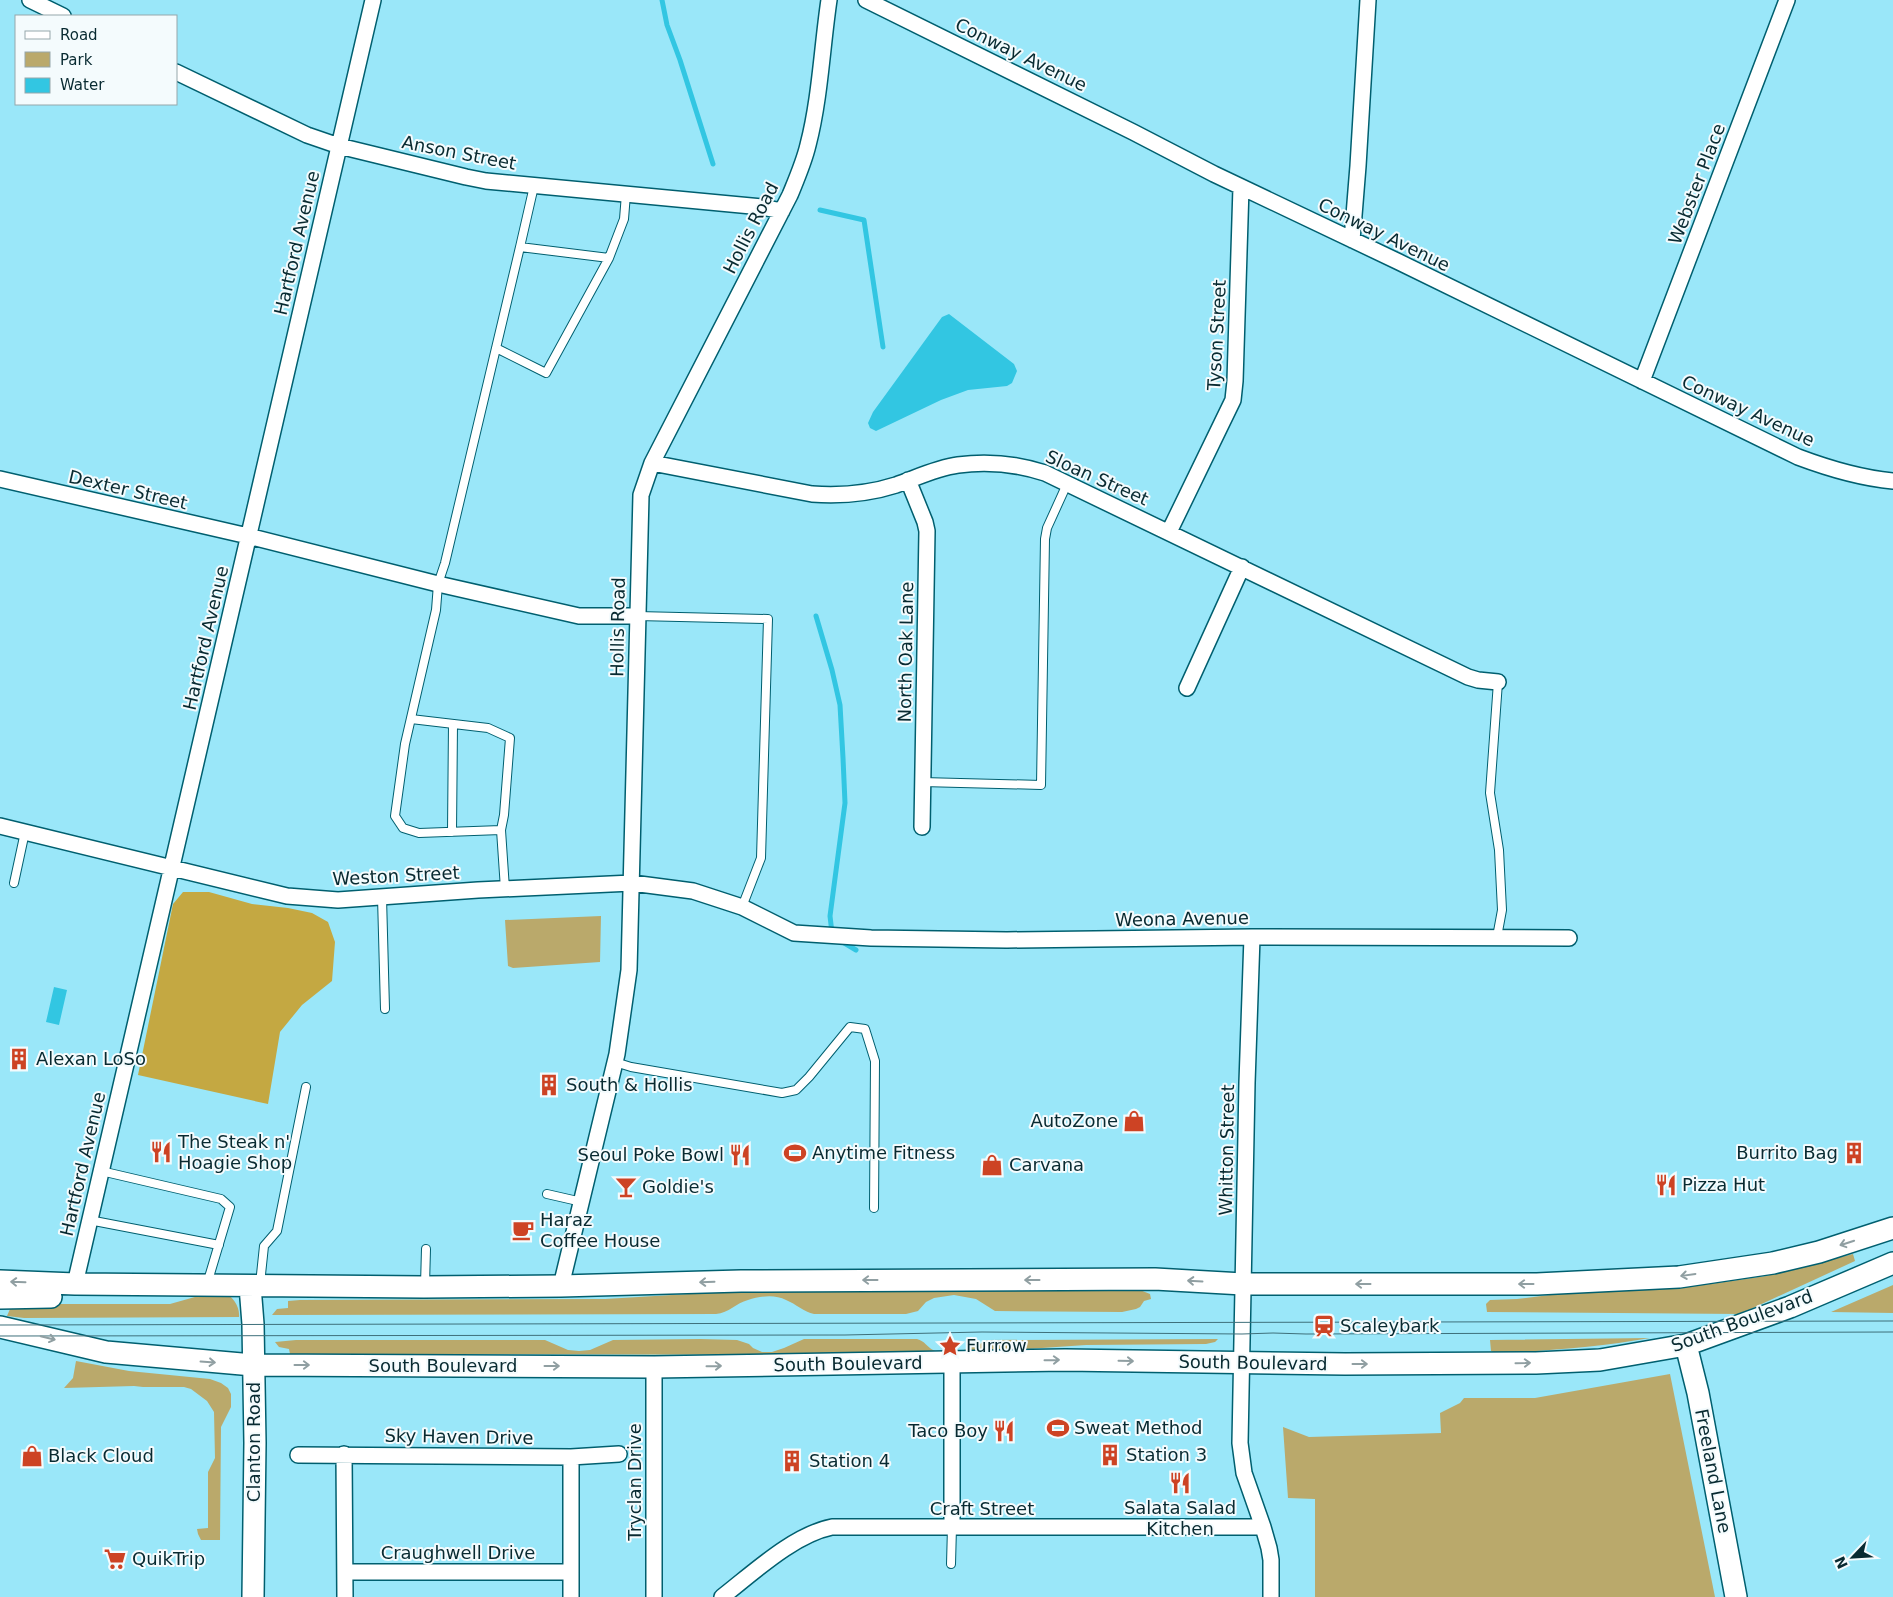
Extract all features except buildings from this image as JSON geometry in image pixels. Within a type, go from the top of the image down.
[{"type":"main road","points":[[0,1281],[208,1286],[424,1287],[562,1286],[741,1281],[1155,1279],[1243,1284],[1537,1284],[1679,1277],[1773,1264],[1819,1252],[1893,1228]]},
{"type":"main road","name":"South Boulevard","points":[[0,1327],[106,1352],[253,1365],[654,1366],[1065,1360],[1461,1365],[1536,1363],[1600,1360],[1686,1345],[1790,1307],[1893,1263]]},
{"type":"main road","points":[[0,1298],[120,1298],[165,1295],[208,1286]]},
{"type":"main road","name":"Clanton Road","points":[[253,1597],[253,1324],[255,1286]]},
{"type":"main road","name":"Freeland Lane","points":[[1686,1345],[1698,1393],[1736,1597]]},
{"type":"street","points":[[30,0],[61,15]]},
{"type":"street","name":"Hartford Avenue","points":[[75,1284],[373,0]]},
{"type":"street","name":"Hollis Road","points":[[562,1286],[615,1062],[622,1026],[628,970],[632,883],[639,509],[641,495],[652,463],[782,211],[803,162],[809,142],[829,0]]},
{"type":"street","name":"Conway Avenue","points":[[866,0],[1242,187],[1798,457],[1837,471],[1893,482]]},
{"type":"street","points":[[1352,240],[1368,0]]},
{"type":"street","name":"Webster Place","points":[[1642,381],[1787,0]]},
{"type":"street","name":"Anson Street","points":[[178,73],[306,134],[339,146],[466,177],[534,186],[762,207],[782,211]]},
{"type":"street","name":"Tyson Street","points":[[1169,532],[1232,400],[1235,380],[1242,187]]},
{"type":"street","name":"Sloan Street","points":[[652,463],[812,494],[838,496],[867,493],[928,472],[957,465],[984,463],[1032,469],[1169,532],[1468,677],[1498,682]]},
{"type":"street","name":"Dexter Street","points":[[0,480],[248,536],[438,584],[579,616],[637,616]]},
{"type":"street","name":"North Oak Lane","points":[[908,480],[927,531],[922,828]]},
{"type":"street","points":[[1187,688],[1242,568]]},
{"type":"street","name":"Weston Street","points":[[0,826],[287,896],[338,900],[632,883],[693,891],[742,907],[794,933]]},
{"type":"street","name":"Weona Avenue","points":[[794,933],[871,938],[1007,940],[1252,937],[1570,938]]},
{"type":"street","name":"Whitton Street","points":[[1252,937],[1246,1092],[1242,1457],[1247,1483],[1263,1527],[1271,1560],[1271,1597]]},
{"type":"street","points":[[952,1362],[952,1528]]},
{"type":"street","name":"Tryclan Drive","points":[[654,1366],[654,1597]]},
{"type":"street","points":[[344,1454],[345,1597]]},
{"type":"street","name":"Sky Haven Drive","points":[[298,1455],[571,1457],[619,1454]]},
{"type":"street","points":[[571,1457],[571,1597]]},
{"type":"street","name":"Craft Street","points":[[722,1597],[797,1540],[818,1530],[832,1527],[1263,1527]]},
{"type":"street","name":"Craughwell Drive","points":[[345,1572],[571,1572]]},
{"type":"lane","points":[[501,830],[419,833],[403,828],[395,816],[411,719],[436,610],[438,584],[445,563],[534,186]]},
{"type":"lane","points":[[496,348],[546,373],[609,258],[624,219],[626,194]]},
{"type":"lane","points":[[520,247],[609,258]]},
{"type":"lane","points":[[922,782],[1041,785],[1045,539],[1047,528],[1067,484]]},
{"type":"lane","points":[[637,616],[768,619],[761,858],[742,907]]},
{"type":"lane","points":[[1497,937],[1502,900],[1499,850],[1490,793],[1498,682]]},
{"type":"lane","points":[[411,719],[488,728],[510,738],[504,815],[501,830],[505,889]]},
{"type":"lane","points":[[452,832],[453,724]]},
{"type":"lane","points":[[14,883],[25,832]]},
{"type":"lane","points":[[382,897],[385,1009]]},
{"type":"lane","points":[[615,1062],[782,1093],[796,1090],[850,1027],[865,1029],[874,1061],[874,1208]]},
{"type":"lane","points":[[255,1286],[264,1246],[277,1231],[306,1087]]},
{"type":"lane","points":[[100,1171],[221,1199],[230,1207],[208,1286]]},
{"type":"lane","points":[[547,1194],[582,1202]]},
{"type":"lane","points":[[89,1220],[219,1245]]},
{"type":"lane","points":[[424,1287],[426,1249]]},
{"type":"lane","points":[[952,1528],[952,1564]]},
{"type":"green space","points":[[601,916],[600,962],[513,968],[508,966],[505,920]]},
{"type":"green space","points":[[1853,1254],[1855,1261],[1740,1314],[1487,1312],[1486,1304],[1490,1300],[1517,1299],[1581,1291],[1650,1289],[1710,1284],[1766,1276]]},
{"type":"green space","points":[[1893,1285],[1893,1313],[1831,1312]]},
{"type":"green space","points":[[1140,1290],[1150,1294],[1151,1299],[1144,1301],[1136,1309],[1122,1312],[995,1311],[976,1299],[954,1295],[934,1298],[926,1302],[918,1311],[906,1314],[814,1314],[782,1298],[767,1296],[744,1301],[725,1312],[716,1314],[272,1315],[277,1309],[288,1308],[288,1301],[300,1300],[605,1299],[739,1291]]},
{"type":"green space","points":[[225,1292],[235,1303],[239,1317],[24,1318],[7,1316],[10,1309],[19,1304],[170,1304],[202,1295]]},
{"type":"green space","points":[[1650,1338],[1573,1348],[1495,1353],[1491,1351],[1490,1340]]},
{"type":"green space","points":[[804,1339],[917,1339],[933,1350],[946,1353],[976,1346],[988,1340],[1218,1339],[1215,1342],[1206,1344],[1086,1345],[940,1355],[290,1354],[289,1349],[279,1347],[275,1342],[296,1340],[545,1340],[568,1350],[579,1351],[590,1350],[613,1340],[737,1340],[749,1344],[762,1352],[772,1352]]},
{"type":"green space","points":[[76,1361],[129,1371],[210,1379],[228,1388],[231,1394],[231,1407],[221,1427],[220,1540],[201,1540],[197,1529],[208,1528],[208,1472],[215,1458],[214,1412],[207,1401],[191,1389],[184,1387],[64,1388],[73,1378]]},
{"type":"green space","points":[[1670,1374],[1715,1597],[1315,1597],[1315,1499],[1288,1498],[1283,1427],[1309,1437],[1441,1433],[1440,1413],[1460,1403],[1464,1398],[1535,1398]]},
{"type":"shaded area","points":[[183,892],[209,892],[252,904],[288,908],[312,913],[328,922],[335,942],[332,981],[302,1005],[280,1032],[268,1104],[138,1075],[173,904]]},
{"type":"water","points":[[949,314],[1014,364],[1017,371],[1012,383],[1007,386],[968,390],[941,400],[876,431],[870,428],[868,423],[873,412],[942,317]]},
{"type":"water","points":[[54,987],[67,990],[59,1025],[46,1022]]},
{"type":"waterway","points":[[662,0],[667,25],[713,164]]},
{"type":"waterway","points":[[820,210],[864,220],[883,347]]},
{"type":"waterway","points":[[816,616],[840,705],[843,758],[845,803],[830,916],[832,933]]},
{"type":"waterway","points":[[841,941],[856,950]]},
{"type":"tram line","points":[[0,1325],[1893,1321]]},
{"type":"tram line","points":[[0,1336],[845,1335],[982,1332],[1242,1334],[1893,1332]]},
{"type":"place","name":"Alexan LoSo","points":[[19,1059]]},
{"type":"place","name":"South & Hollis","points":[[549,1085]]},
{"type":"place","name":"AutoZone","points":[[1134,1121]]},
{"type":"place","name":"The Steak n' Hoagie Shop","points":[[161,1152]]},
{"type":"place","name":"Anytime Fitness","points":[[795,1153]]},
{"type":"place","name":"Burrito Bag","points":[[1854,1153]]},
{"type":"place","name":"Seoul Poke Bowl","points":[[740,1155]]},
{"type":"place","name":"Carvana","points":[[992,1165]]},
{"type":"place","name":"Pizza Hut","points":[[1666,1185]]},
{"type":"place","name":"Goldie's","points":[[626,1187]]},
{"type":"place","name":"Haraz Coffee House","points":[[523,1230]]},
{"type":"place","name":"Scaleybark","points":[[1324,1326]]},
{"type":"place","name":"Furrow","points":[[950,1346]]},
{"type":"place","name":"Sweat Method","points":[[1058,1428]]},
{"type":"place","name":"Taco Boy","points":[[1004,1431]]},
{"type":"place","name":"Station 3","points":[[1110,1455]]},
{"type":"place","name":"Black Cloud","points":[[32,1456]]},
{"type":"place","name":"Station 4","points":[[792,1461]]},
{"type":"place","name":"Salata Salad Kitchen","points":[[1180,1483]]},
{"type":"place","name":"QuikTrip","points":[[115,1559]]}]
